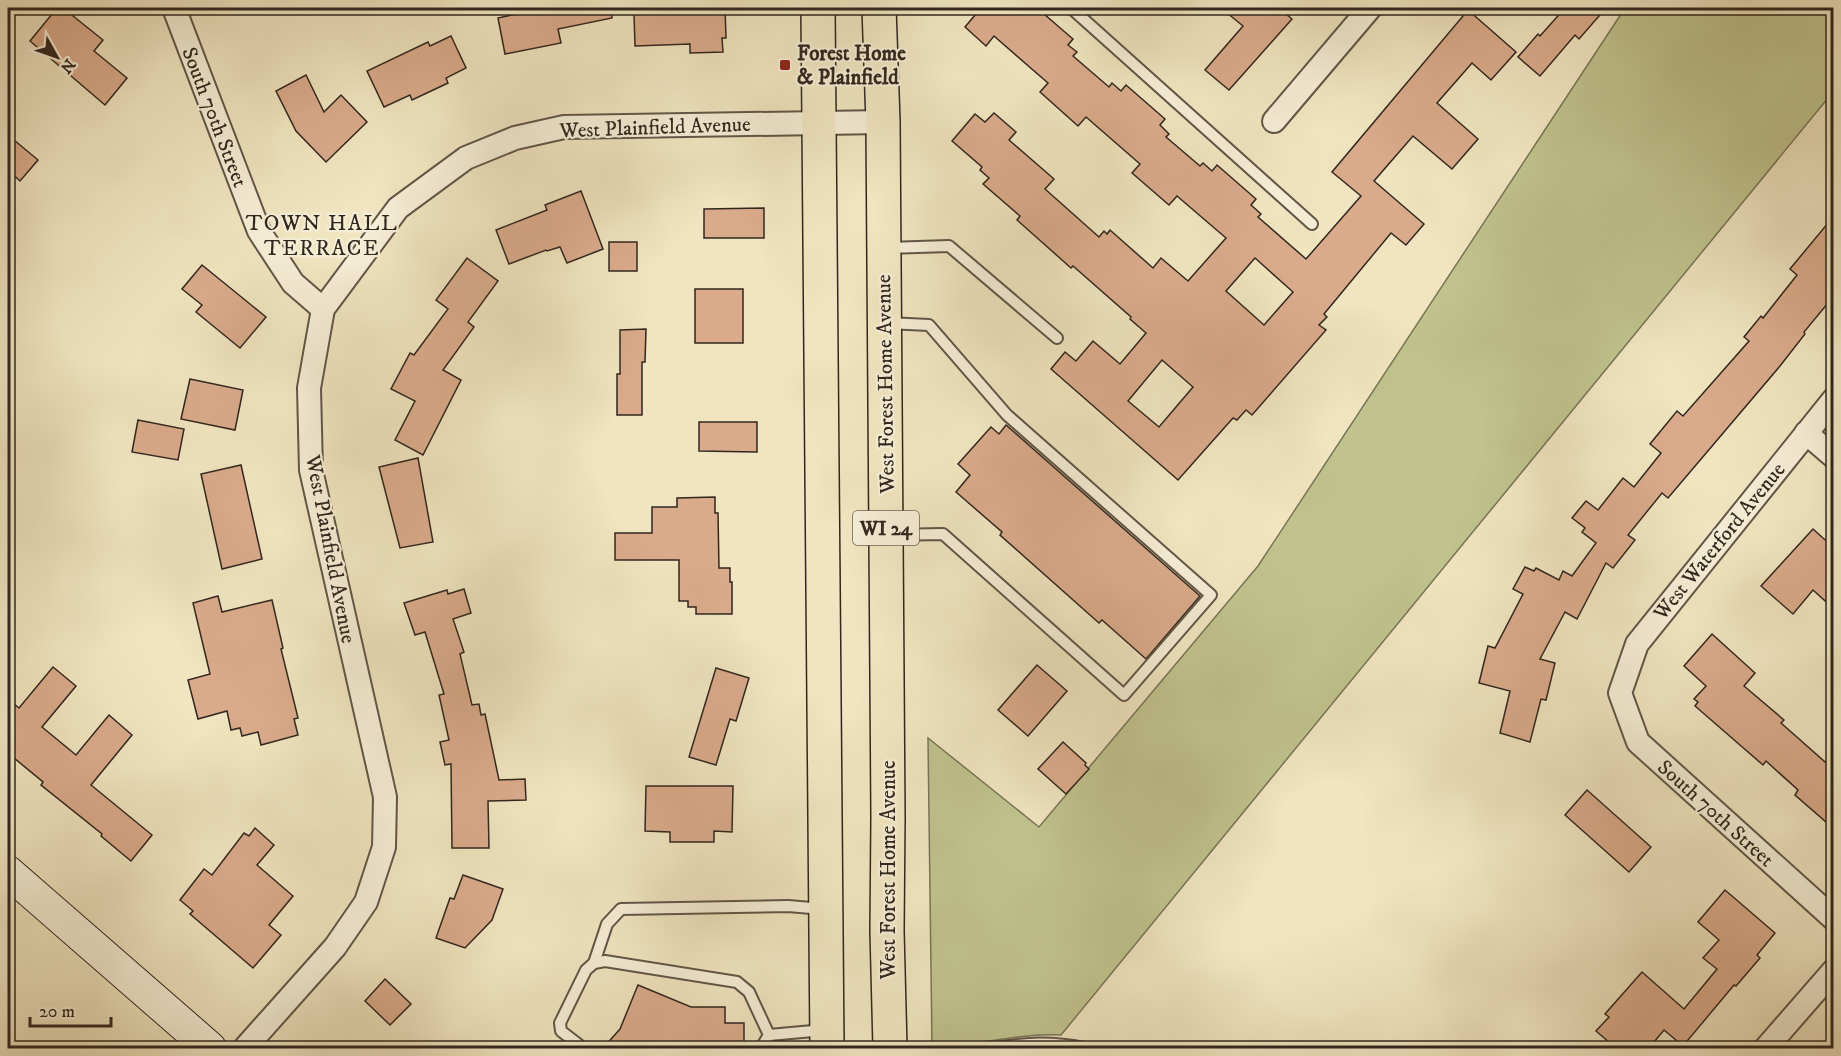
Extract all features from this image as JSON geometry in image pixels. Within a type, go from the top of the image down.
[{"type":"main road","name":"WI 24","points":[[818,8],[827,1039]]},
{"type":"main road","name":"West Forest Home Avenue","points":[[879,8],[883,122],[887,931],[890,1048]]},
{"type":"street","name":"South 70th Street","points":[[174,8],[259,231],[293,283],[323,309]]},
{"type":"street","points":[[1274,121],[1370,8]]},
{"type":"street","name":"West Plainfield Avenue","points":[[245,1048],[341,938],[366,902],[384,847],[385,797],[311,470],[309,388],[323,309],[398,208],[466,158],[515,138],[564,128],[883,122]]},
{"type":"street","name":"West Waterford Avenue","points":[[1620,693],[1637,644],[1833,399]]},
{"type":"street","points":[[1806,433],[1833,457]]},
{"type":"street","name":"South 70th Street","points":[[1620,693],[1638,742],[1833,919]]},
{"type":"street","points":[[8,872],[210,1048]]},
{"type":"street","points":[[1766,1048],[1833,970]]},
{"type":"lane","points":[[1071,8],[1312,225]]},
{"type":"lane","points":[[883,248],[950,246],[1057,338]]},
{"type":"lane","points":[[884,323],[929,325],[1007,415],[1212,595],[1124,695],[943,534],[886,535]]},
{"type":"lane","points":[[583,1048],[561,1031],[560,1023],[586,970],[594,963],[607,924],[621,909],[788,906],[826,909]]},
{"type":"lane","points":[[594,963],[605,961],[737,982],[749,992],[768,1035]]},
{"type":"lane","points":[[768,1035],[827,1039]]},
{"type":"lane","points":[[761,1048],[768,1035]]},
{"type":"lane","points":[[993,1048],[1034,1042],[1058,1043],[1085,1048]]},
{"type":"green space","points":[[1625,8],[1833,8],[1833,92],[1061,1035],[1028,1036],[932,1047],[928,738],[1039,827],[1258,566]]},
{"type":"building","points":[[57,8],[63,8],[103,40],[94,51],[127,78],[105,105],[30,41]]},
{"type":"building","points":[[520,8],[611,8],[612,18],[558,29],[561,43],[505,54],[498,18],[521,13]]},
{"type":"building","points":[[661,8],[725,8],[726,38],[722,38],[723,52],[690,53],[690,44],[635,46],[634,14],[661,13]]},
{"type":"building","points":[[981,8],[1037,8],[1073,39],[1068,45],[1077,52],[1073,56],[1109,87],[1112,83],[1121,91],[1126,85],[1165,119],[1160,125],[1169,134],[1166,137],[1200,166],[1203,163],[1212,171],[1217,165],[1256,199],[1251,205],[1261,214],[1258,217],[1306,259],[1361,196],[1332,172],[1468,10],[1516,52],[1491,80],[1472,63],[1437,103],[1478,139],[1452,169],[1413,136],[1374,181],[1424,224],[1406,245],[1391,233],[1324,314],[1327,317],[1319,325],[1326,330],[1252,415],[1246,410],[1237,420],[1233,418],[1178,480],[1051,369],[1065,352],[1076,361],[1093,341],[1120,364],[1146,333],[1073,266],[1071,268],[1017,220],[1020,216],[983,184],[989,178],[980,170],[982,167],[952,141],[975,114],[985,122],[994,113],[1016,132],[1009,140],[1054,179],[1045,189],[1099,237],[1104,231],[1107,234],[1110,230],[1153,268],[1161,258],[1188,281],[1226,238],[1177,196],[1169,205],[1132,173],[1140,164],[1086,117],[1078,126],[1040,92],[1048,83],[994,36],[986,46],[965,27]],"holes":[[[1255,258],[1293,292],[1264,325],[1226,291]],[[1162,360],[1193,387],[1159,427],[1128,401]]]},
{"type":"building","points":[[1221,8],[1279,8],[1292,19],[1229,90],[1205,70],[1243,26]]},
{"type":"building","points":[[1565,8],[1606,8],[1579,39],[1575,35],[1540,76],[1518,57]]},
{"type":"building","points":[[451,36],[466,68],[446,78],[448,83],[412,100],[410,95],[384,107],[367,71],[428,42],[430,46]]},
{"type":"building","points":[[306,75],[324,112],[341,95],[367,122],[326,162],[296,131],[276,91]]},
{"type":"building","points":[[8,135],[38,160],[20,181],[8,170]]},
{"type":"building","points":[[581,191],[603,249],[567,263],[560,247],[509,264],[496,230],[547,210],[545,205]]},
{"type":"building","points":[[764,208],[764,238],[704,238],[704,209]]},
{"type":"building","points":[[1833,217],[1833,297],[1780,366],[1668,498],[1662,493],[1628,535],[1635,540],[1613,568],[1606,563],[1577,619],[1565,612],[1540,659],[1555,663],[1546,700],[1541,699],[1530,742],[1500,733],[1510,691],[1479,683],[1488,646],[1495,648],[1523,594],[1513,589],[1525,567],[1534,571],[1536,568],[1559,580],[1563,571],[1572,576],[1596,543],[1582,532],[1585,528],[1572,518],[1586,501],[1598,510],[1623,478],[1634,487],[1661,453],[1650,444],[1677,411],[1683,416],[1749,341],[1744,337],[1761,316],[1763,318],[1797,275],[1790,269]]},
{"type":"building","points":[[609,242],[637,242],[637,271],[609,271]]},
{"type":"building","points":[[467,258],[498,281],[468,322],[474,327],[443,370],[461,380],[423,455],[395,440],[415,401],[391,389],[410,353],[414,355],[448,309],[436,300]]},
{"type":"building","points":[[202,265],[266,317],[240,348],[196,312],[202,305],[182,289]]},
{"type":"building","points":[[695,289],[743,289],[743,343],[695,343]]},
{"type":"building","points":[[646,329],[645,362],[642,362],[642,415],[617,415],[620,330]]},
{"type":"building","points":[[190,379],[243,390],[235,430],[181,419]]},
{"type":"building","points":[[138,420],[184,429],[178,460],[132,452]]},
{"type":"building","points":[[699,422],[757,422],[757,452],[699,451]]},
{"type":"building","points":[[1006,425],[1200,596],[1146,659],[1102,620],[1099,623],[1000,535],[1002,532],[956,492],[970,475],[958,464],[991,427],[999,434]]},
{"type":"building","points":[[418,458],[433,542],[400,548],[379,467]]},
{"type":"building","points":[[241,465],[262,559],[222,569],[201,474]]},
{"type":"building","points":[[715,497],[715,513],[718,513],[719,568],[730,568],[732,614],[696,614],[696,607],[688,607],[688,601],[679,601],[679,560],[615,560],[615,533],[652,533],[652,507],[677,507],[677,498]]},
{"type":"building","points":[[1813,529],[1833,547],[1833,608],[1813,590],[1793,614],[1761,586]]},
{"type":"building","points":[[464,589],[471,613],[453,619],[464,652],[460,654],[472,705],[479,704],[481,715],[485,714],[499,780],[525,779],[526,800],[488,801],[489,848],[452,848],[451,764],[445,765],[440,742],[449,740],[439,695],[444,694],[425,632],[415,635],[404,603],[447,590],[448,594]]},
{"type":"building","points":[[218,596],[222,612],[272,600],[298,718],[294,719],[298,735],[261,745],[258,732],[242,736],[240,728],[231,730],[227,711],[198,719],[188,680],[210,674],[193,603]]},
{"type":"building","points":[[1712,634],[1755,673],[1744,686],[1784,720],[1781,723],[1833,769],[1833,828],[1795,795],[1798,790],[1766,761],[1763,765],[1695,706],[1698,702],[1694,699],[1706,686],[1684,666]]},
{"type":"building","points":[[1037,665],[1067,691],[1028,736],[998,710]]},
{"type":"building","points":[[53,667],[76,686],[42,727],[76,755],[109,715],[132,735],[91,785],[152,835],[131,861],[101,836],[102,834],[41,785],[43,782],[8,753],[8,699],[19,708]]},
{"type":"building","points":[[716,668],[749,678],[736,721],[730,719],[716,765],[689,757]]},
{"type":"building","points":[[1063,742],[1086,763],[1089,769],[1066,794],[1038,769]]},
{"type":"building","points":[[646,786],[733,786],[732,832],[714,831],[714,842],[670,842],[670,832],[645,831]]},
{"type":"building","points":[[1587,790],[1651,847],[1629,872],[1565,815]]},
{"type":"building","points":[[255,828],[274,845],[257,865],[293,896],[269,925],[281,935],[253,968],[190,914],[193,911],[180,900],[204,869],[212,875],[244,833],[249,836]]},
{"type":"building","points":[[463,875],[503,889],[492,920],[465,948],[436,938],[450,898],[454,899]]},
{"type":"building","points":[[1725,890],[1775,933],[1757,955],[1760,958],[1683,1046],[1664,1030],[1649,1048],[1616,1048],[1596,1031],[1609,1017],[1605,1014],[1642,972],[1684,1009],[1717,969],[1703,958],[1719,940],[1698,922]]},
{"type":"building","points":[[385,979],[411,1004],[390,1025],[365,1001]]},
{"type":"building","points":[[638,985],[691,1007],[725,1007],[725,1023],[744,1023],[744,1048],[603,1048],[620,1029]]},
{"type":"place","name":"Forest Home & Plainfield","points":[[785,65]]},
{"type":"district","name":"TOWN HALL TERRACE","points":[[322,234]]}]
